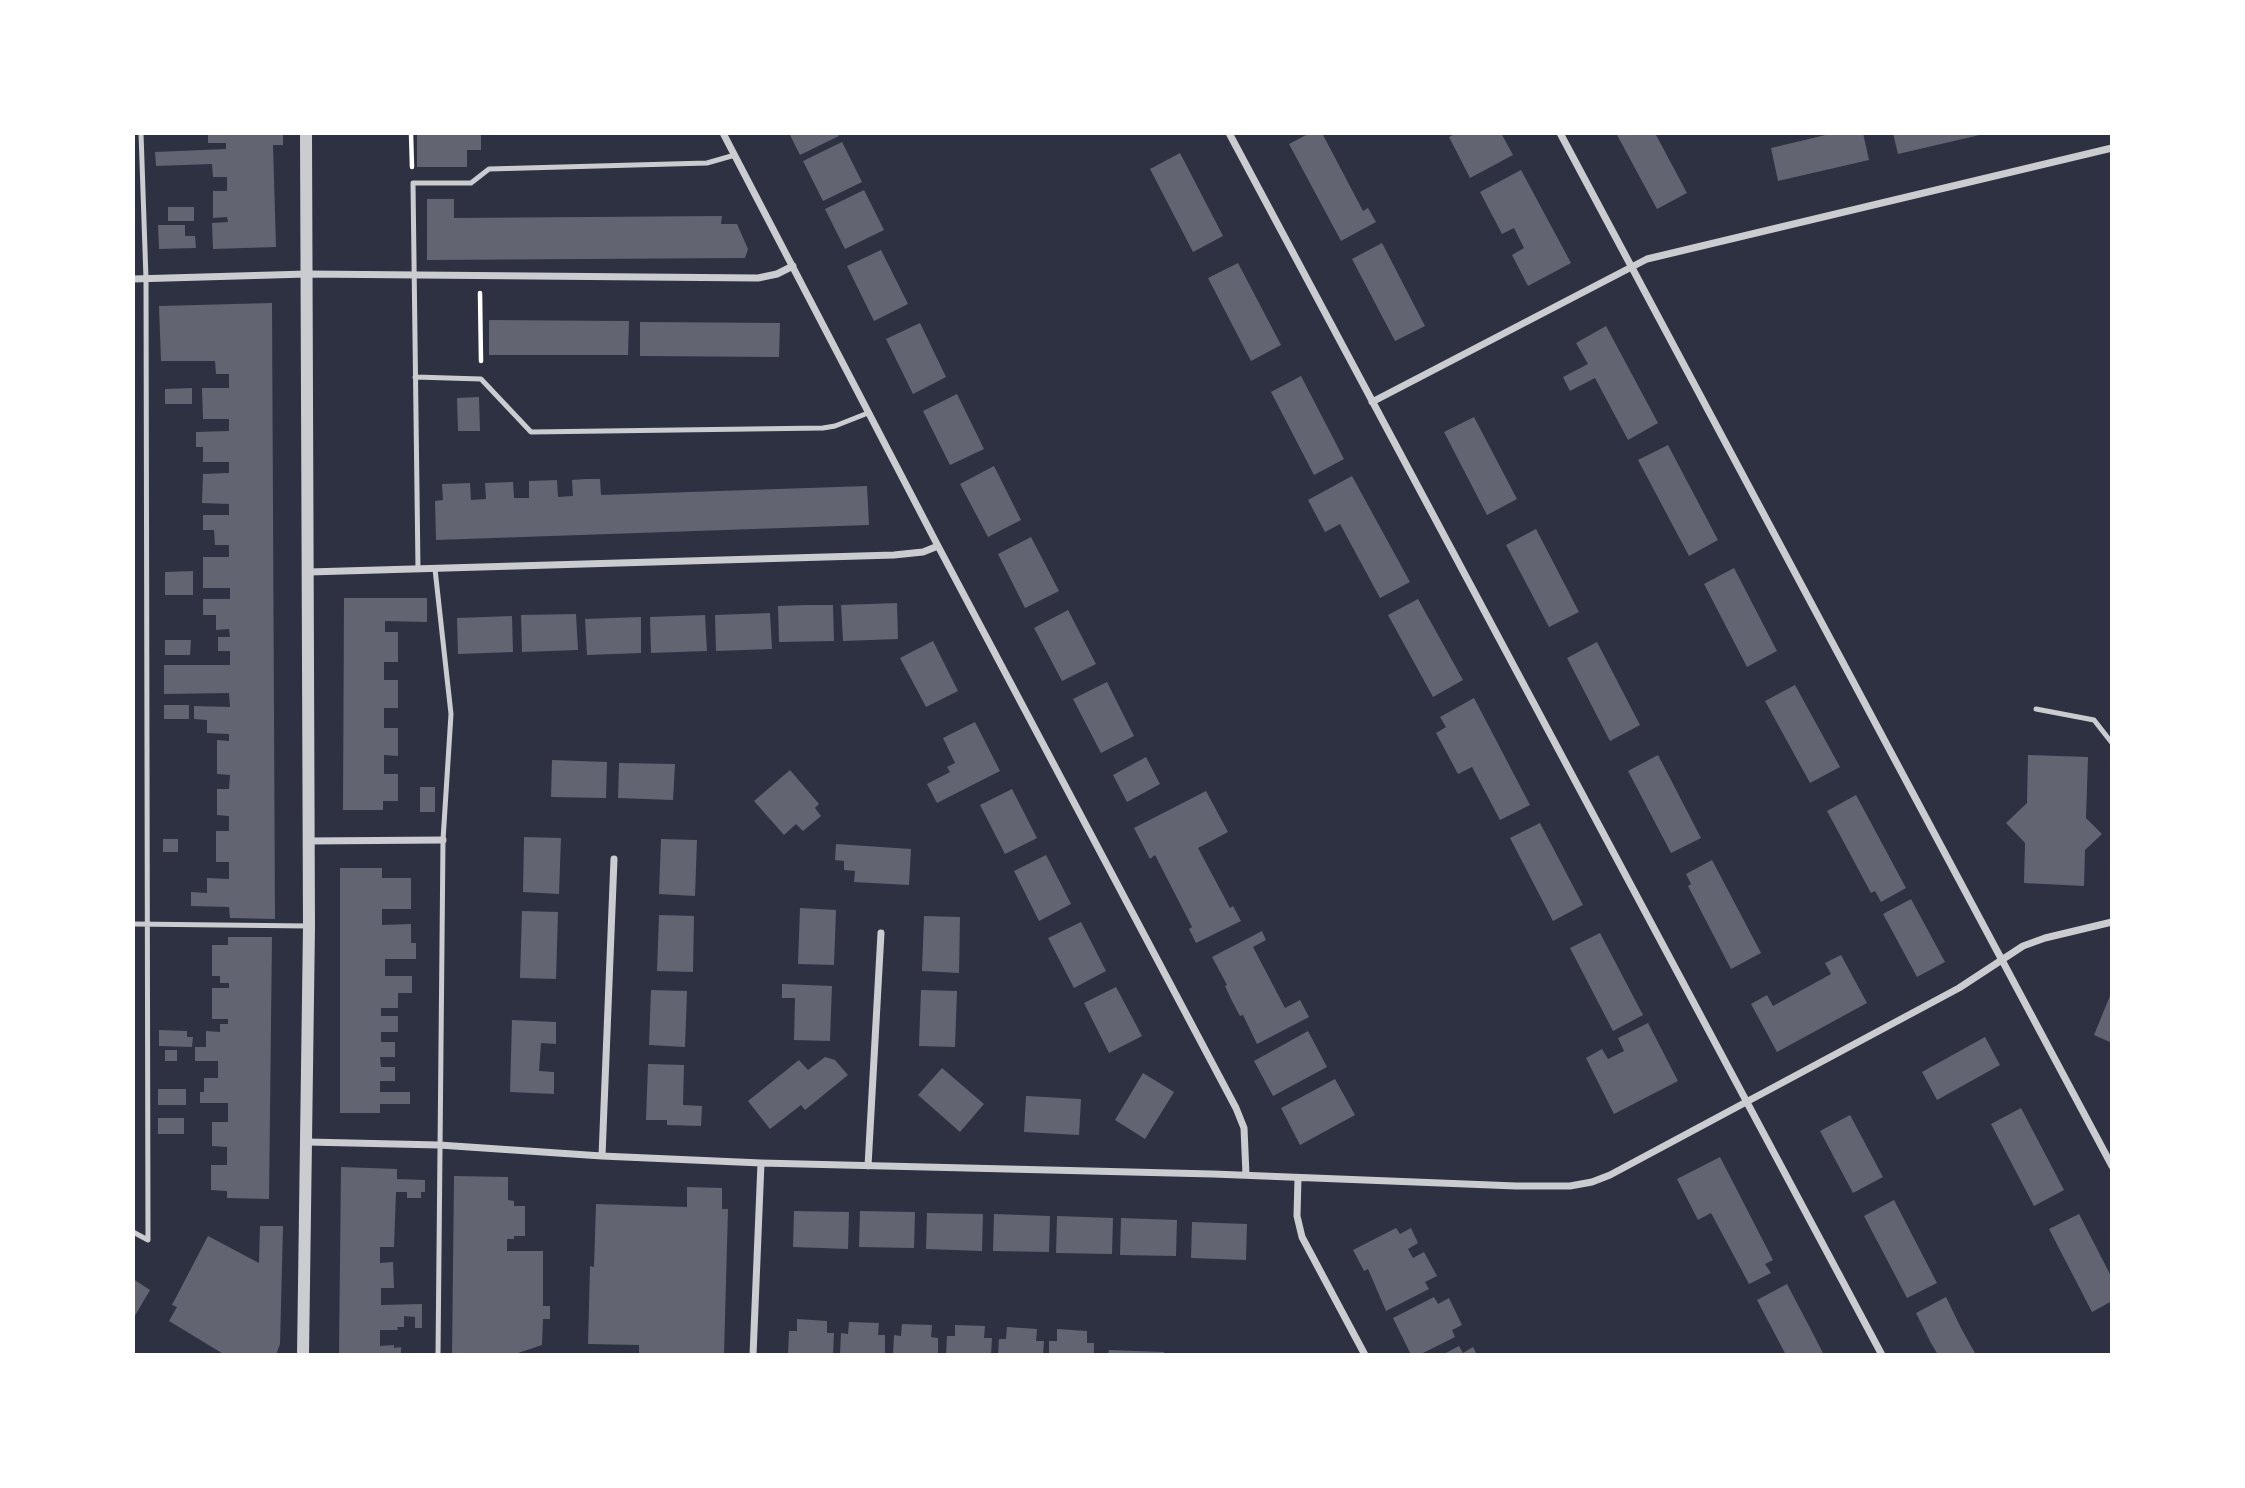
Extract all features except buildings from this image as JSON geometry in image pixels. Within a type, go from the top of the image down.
[{"type":"street","points":[[303,1355],[309,926],[306,133]]},
{"type":"street","points":[[723,133],[1236,1108],[1244,1128],[1246,1175]]},
{"type":"street","points":[[1228,133],[1882,1355]]},
{"type":"street","points":[[1560,133],[2112,1166]]},
{"type":"street","points":[[1372,402],[1631,266],[1667,253],[2112,148]]},
{"type":"street","points":[[133,279],[307,274],[758,278],[777,274],[793,266]]},
{"type":"street","points":[[309,572],[894,555],[923,552],[938,546]]},
{"type":"street","points":[[309,841],[443,840]]},
{"type":"street","points":[[602,1156],[614,859]]},
{"type":"street","points":[[307,1142],[439,1145],[761,1163],[1570,1186],[1610,1175],[1959,988],[2023,946],[2112,922]]},
{"type":"street","points":[[868,1166],[881,933]]},
{"type":"street","points":[[753,1355],[761,1163]]},
{"type":"street","points":[[1298,1178],[1297,1216],[1302,1237],[1365,1355]]},
{"type":"lane","points":[[133,1232],[148,1240],[146,279],[141,133]]},
{"type":"lane","points":[[418,569],[413,183],[471,183],[489,169],[708,163],[735,155]]},
{"type":"lane","points":[[133,163],[142,163]]},
{"type":"lane","points":[[415,377],[481,379],[530,432],[823,428],[868,413]]},
{"type":"lane","points":[[435,569],[451,715],[443,840],[438,1355]]},
{"type":"lane","points":[[2036,709],[2094,720],[2112,743]]},
{"type":"lane","points":[[133,924],[309,926]]},
{"type":"path","points":[[411,133],[413,183]]},
{"type":"path","points":[[480,275],[481,379]]}]
